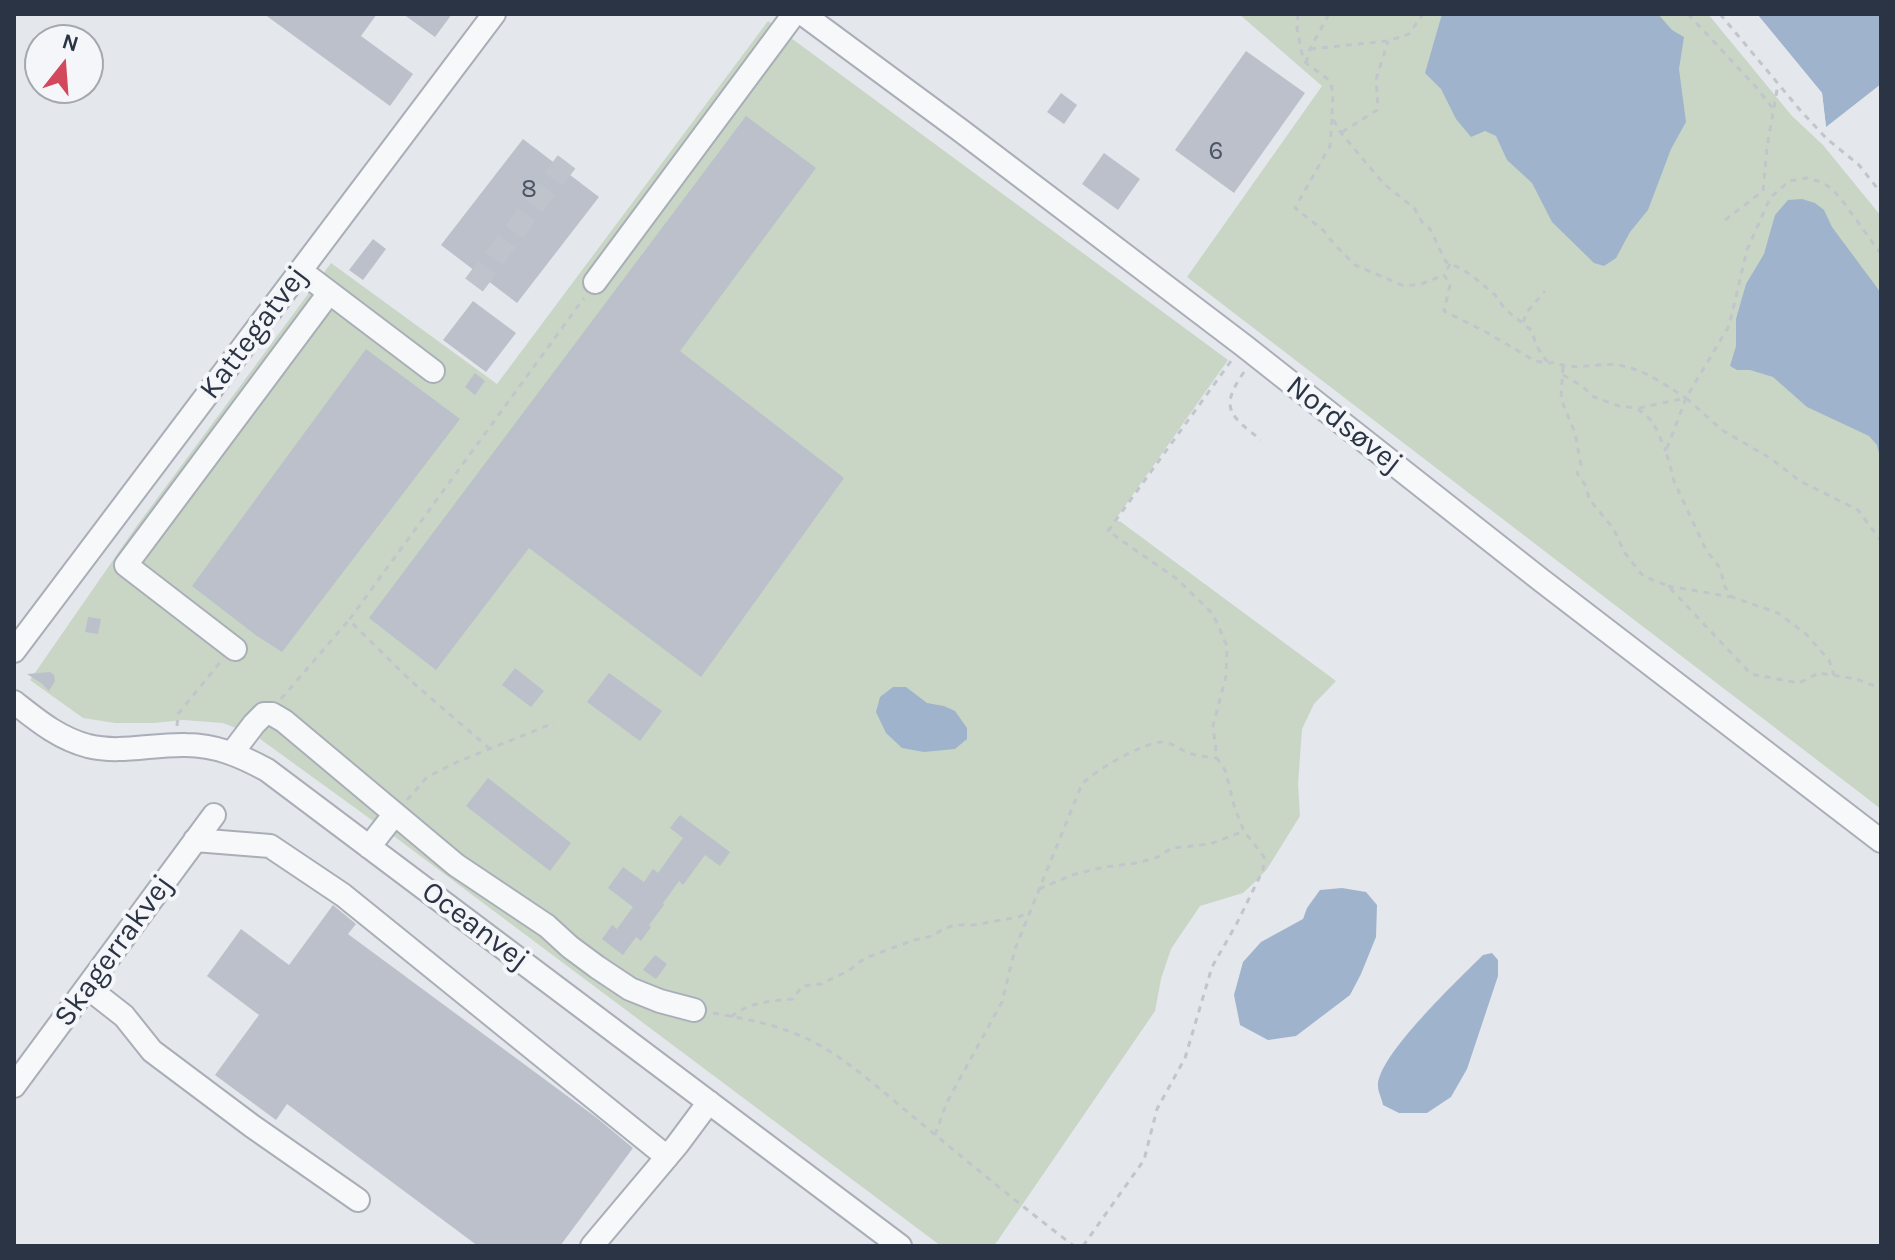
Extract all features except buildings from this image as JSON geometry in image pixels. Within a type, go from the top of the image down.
[{"type":"street","name":"Kattegatvej","points":[[14,651],[494,14]]},
{"type":"street","points":[[595,282],[794,14]]},
{"type":"street","name":"Nordsøvej","points":[[803,14],[1249,350],[1541,580],[1881,841]]},
{"type":"street","points":[[301,271],[433,371]]},
{"type":"street","points":[[233,648],[126,565],[329,293]]},
{"type":"street","name":"Oceanvej","points":[[14,702],[52,732],[87,746],[127,750],[186,745],[222,749],[267,770],[900,1246]]},
{"type":"street","points":[[232,753],[264,714],[272,714],[456,865],[547,926],[570,947],[623,985],[660,1001],[694,1010]]},
{"type":"street","name":"Skagerrakvej","points":[[14,1086],[214,815]]},
{"type":"street","points":[[369,847],[394,815]]},
{"type":"street","points":[[195,840],[270,846],[330,886],[667,1157]]},
{"type":"street","points":[[87,987],[124,1016],[152,1051],[358,1200]]},
{"type":"street","points":[[592,1246],[709,1102]]},
{"type":"path","points":[[1298,14],[1297,28],[1306,63],[1329,80],[1333,91],[1330,146],[1295,208],[1323,230],[1355,265],[1404,286],[1421,284],[1444,275],[1450,264]]},
{"type":"path","points":[[1306,63],[1329,14]]},
{"type":"path","points":[[1310,49],[1388,41],[1409,34],[1423,14]]},
{"type":"path","points":[[1688,14],[1774,110]]},
{"type":"path","points":[[1720,14],[1789,97],[1827,139],[1859,165],[1881,193]]},
{"type":"path","points":[[1341,133],[1377,110],[1379,92],[1376,80],[1388,41]]},
{"type":"path","points":[[1725,220],[1763,191],[1778,84]]},
{"type":"path","points":[[1332,118],[1384,184],[1414,208],[1430,229],[1446,262],[1475,278],[1495,295],[1505,309],[1523,322],[1532,331],[1534,342],[1549,363]]},
{"type":"path","points":[[1666,451],[1686,398],[1729,326],[1747,250],[1770,198],[1789,181],[1806,178],[1822,182],[1844,203],[1881,254]]},
{"type":"path","points":[[1763,191],[1770,198]]},
{"type":"path","points":[[1444,275],[1450,285],[1444,311],[1535,361],[1555,362],[1563,367],[1615,365],[1643,371],[1686,398],[1722,430],[1770,458],[1800,481],[1858,510],[1881,541]]},
{"type":"path","points":[[272,714],[284,694],[349,620],[595,282]]},
{"type":"path","points":[[1523,322],[1527,312],[1545,291]]},
{"type":"path","points":[[1249,350],[1229,404],[1234,419],[1261,440]]},
{"type":"path","points":[[1083,1246],[1144,1160],[1157,1109],[1185,1058],[1212,967],[1263,870],[1264,857],[1244,831],[1225,770],[1217,758],[1213,726],[1226,676],[1227,646],[1213,614],[1177,579],[1108,531],[1249,350]]},
{"type":"path","points":[[1563,367],[1561,399],[1575,433],[1581,465],[1577,473],[1586,486],[1589,499],[1613,528],[1625,553],[1643,576],[1668,586],[1732,597],[1778,613],[1806,634],[1829,660],[1834,675]]},
{"type":"path","points":[[1563,375],[1594,397],[1619,406],[1637,408],[1686,398]]},
{"type":"path","points":[[1637,408],[1653,422],[1666,451],[1674,481],[1732,597]]},
{"type":"path","points":[[1668,586],[1751,674],[1799,683],[1819,673],[1856,679],[1881,688]]},
{"type":"path","points":[[349,620],[411,681],[490,749]]},
{"type":"path","points":[[175,746],[178,714],[233,648]]},
{"type":"path","points":[[394,815],[427,777],[554,723]]},
{"type":"path","points":[[935,1135],[947,1102],[1002,1002],[1015,949],[1082,784],[1091,775],[1141,748],[1162,742],[1190,754],[1217,758]]},
{"type":"path","points":[[1039,889],[1072,875],[1137,863],[1158,857],[1172,848],[1210,844],[1244,831]]},
{"type":"path","points":[[731,1017],[743,1008],[793,999],[802,986],[821,984],[848,971],[865,958],[933,936],[943,929],[1029,913]]},
{"type":"path","points":[[694,1010],[762,1022],[799,1034],[832,1053],[1074,1246]]},
{"type":"green space","points":[[1239,14],[1708,14],[1792,116],[1823,145],[1881,216],[1881,809],[1187,277],[1322,86]]},
{"type":"green space","points":[[768,21],[1228,360],[1115,520],[1336,681],[1314,704],[1302,729],[1298,784],[1300,816],[1267,869],[1243,893],[1200,906],[1171,949],[1155,1011],[994,1246],[941,1246],[256,736],[223,723],[183,720],[115,723],[83,718],[30,680],[136,527],[331,263],[497,384]]},
{"type":"water","points":[[1442,14],[1658,14],[1672,30],[1684,37],[1679,69],[1686,122],[1671,149],[1648,210],[1630,232],[1616,258],[1604,266],[1594,263],[1552,222],[1532,183],[1507,160],[1496,136],[1485,131],[1471,137],[1456,119],[1441,89],[1425,73]]},
{"type":"water","points":[[1757,14],[1881,14],[1881,84],[1826,127],[1822,93]]},
{"type":"water","points":[[1802,199],[1824,210],[1832,227],[1881,293],[1881,461],[1877,445],[1869,436],[1807,407],[1773,377],[1730,366],[1736,346],[1736,319],[1746,284],[1764,254],[1775,215],[1788,200]]},
{"type":"water","points":[[893,687],[906,687],[927,703],[955,711],[967,728],[967,739],[955,749],[924,752],[902,748],[886,733],[876,712],[880,697]]},
{"type":"water","points":[[1342,888],[1366,892],[1377,905],[1376,937],[1350,995],[1296,1036],[1268,1040],[1240,1025],[1234,995],[1243,962],[1261,942],[1303,919],[1320,890]]},
{"type":"water","points":[[1492,953],[1498,960],[1498,976],[1467,1069],[1451,1097],[1427,1113],[1399,1113],[1383,1105],[1378,1086],[1381,1073],[1391,1056],[1457,981],[1483,955]]},
{"type":"pier","points":[[1753,14],[1757,14],[1822,93],[1826,127],[1822,126],[1818,95]]},
{"type":"tunnel","points":[[474,285],[568,160]]}]
